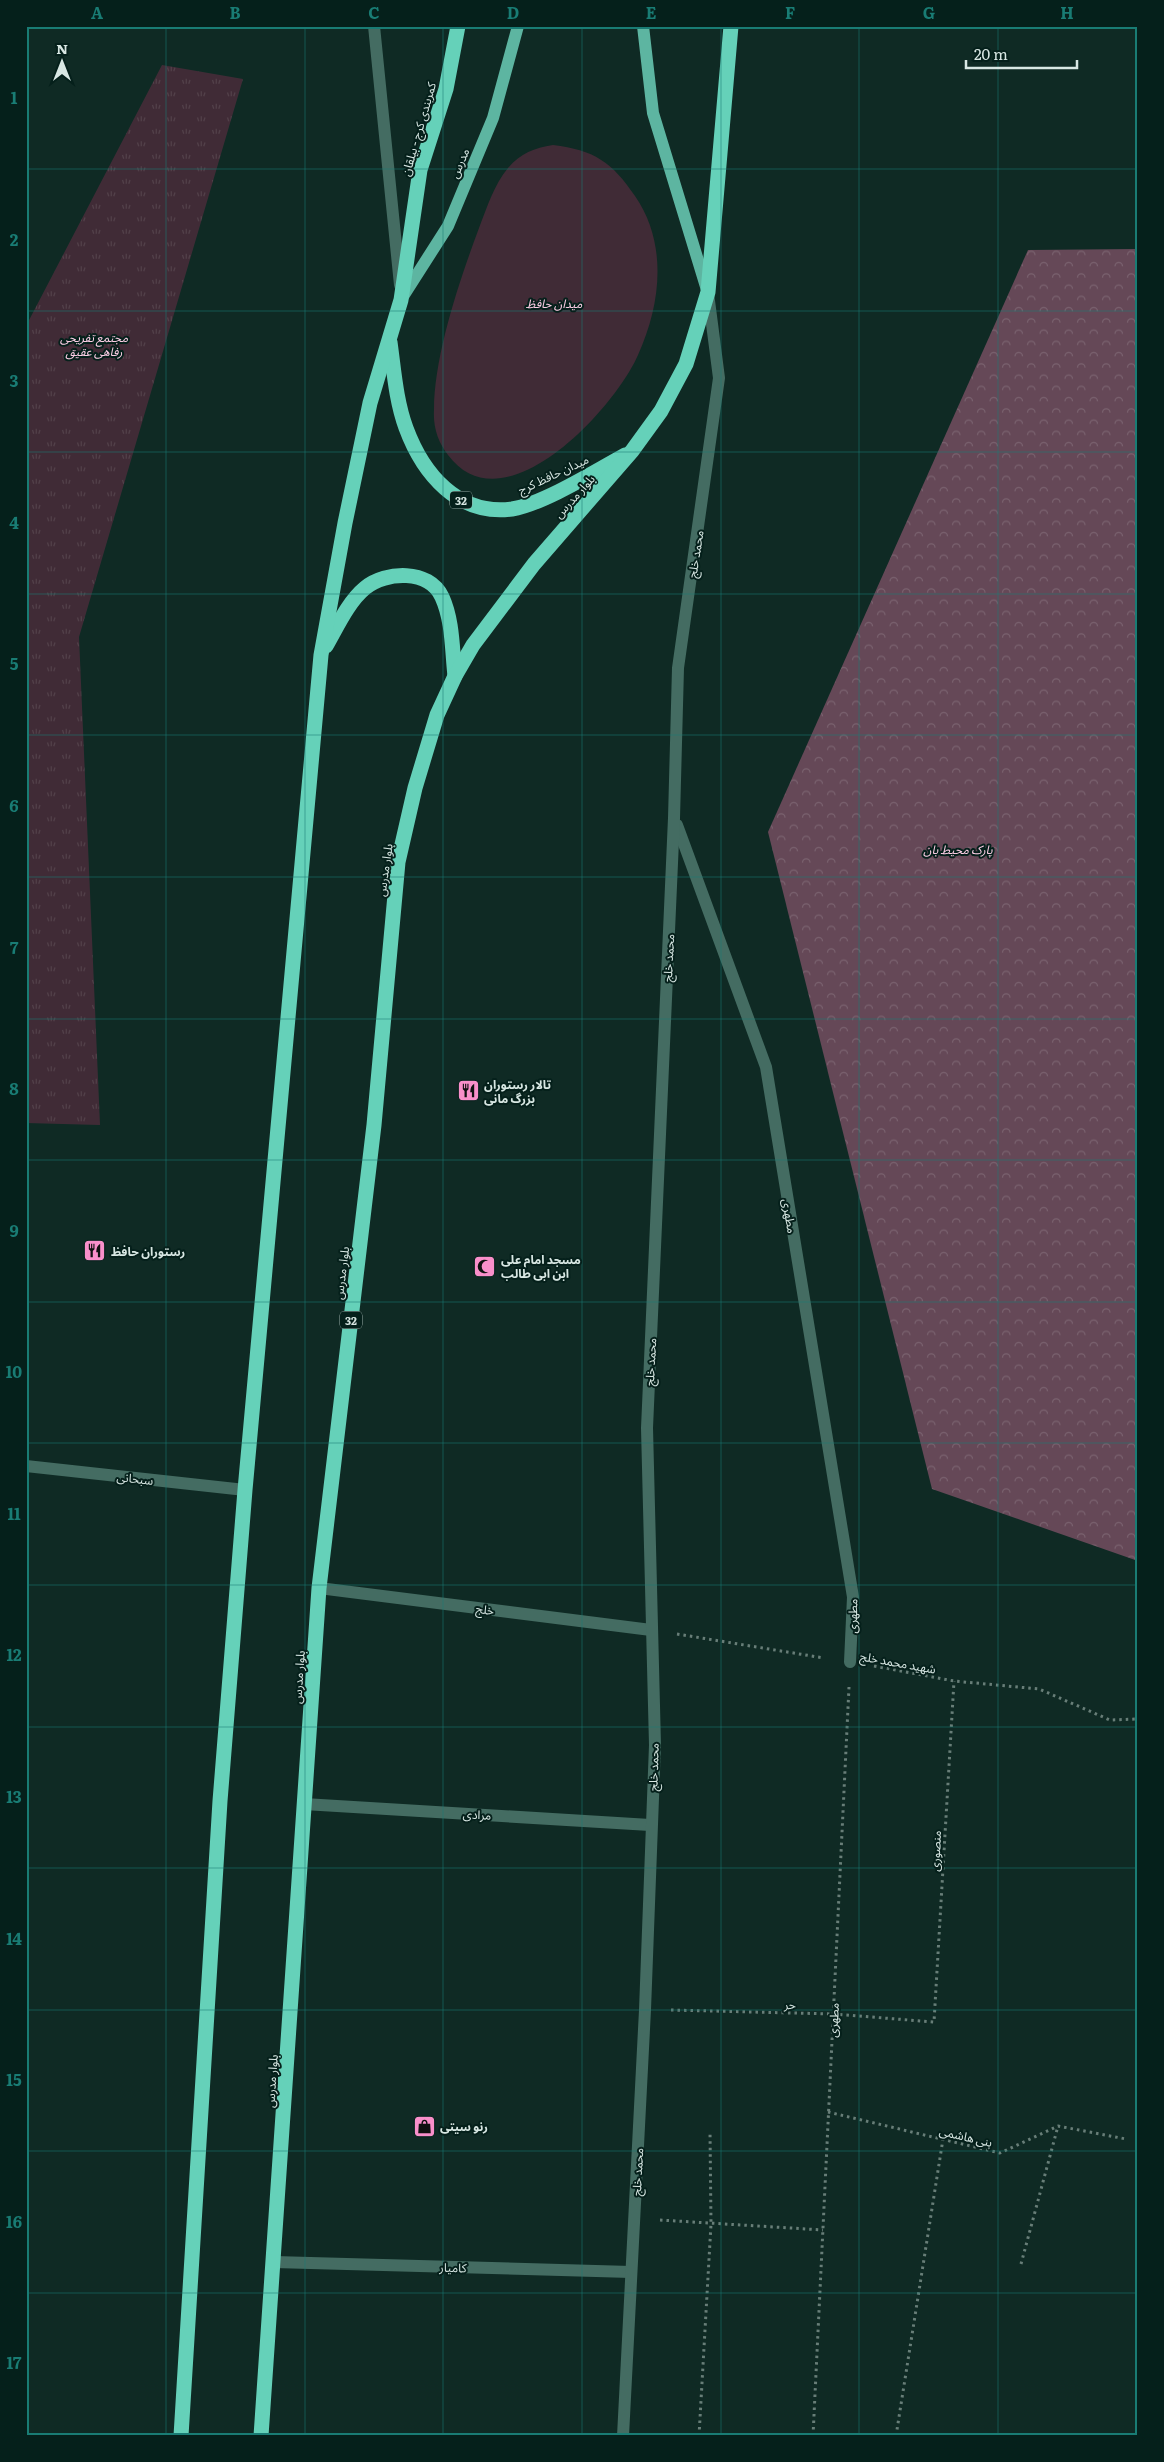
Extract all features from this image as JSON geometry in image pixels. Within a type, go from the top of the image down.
[{"type":"highway","name":"کمربندی کرج - بیلقان","points":[[401,300],[420,170],[446,89],[458,26]]},
{"type":"highway","points":[[708,292],[731,26]]},
{"type":"highway","name":"بلوار مدرس","points":[[261,2436],[319,1588],[374,1125],[398,862],[415,788],[437,715],[455,676],[473,645],[534,564],[632,451],[660,411],[686,364],[708,292]]},
{"type":"highway","name":"32","points":[[181,2436],[220,1801],[245,1490],[321,655],[345,523],[370,403],[401,300]]},
{"type":"highway","name":"میدان حافظ کرج","points":[[389,335],[396,392],[406,428],[429,474],[448,493],[469,504],[491,509],[513,509],[565,487],[632,451]]},
{"type":"highway","points":[[321,655],[350,607],[365,588],[387,577],[411,576],[430,580],[441,595],[449,617],[455,676]]},
{"type":"main road","name":"مدرس","points":[[401,300],[448,226],[493,118],[518,26]]},
{"type":"main road","points":[[643,26],[652,113],[708,292]]},
{"type":"street","points":[[374,26],[401,300]]},
{"type":"street","name":"محمد خلج","points":[[623,2436],[646,2010],[650,1825],[654,1745],[647,1428],[674,818],[678,668],[719,378],[708,292]]},
{"type":"street","name":"مطهری","points":[[674,818],[766,1067],[853,1597],[850,1662]]},
{"type":"street","name":"سبحانی","points":[[26,1466],[245,1490]]},
{"type":"street","name":"خلج","points":[[319,1588],[652,1630]]},
{"type":"street","name":"مرادی","points":[[304,1804],[650,1825]]},
{"type":"street","name":"کامیار","points":[[274,2262],[631,2272]]},
{"type":"path","name":"شهید محمد خلج","points":[[652,1630],[954,1681],[1039,1689],[1110,1720],[1138,1719]]},
{"type":"path","name":"مطهری","points":[[813,2436],[850,1662]]},
{"type":"path","name":"منصوری","points":[[934,2022],[954,1681]]},
{"type":"path","name":"حر","points":[[646,2010],[833,2014],[934,2022]]},
{"type":"path","name":"بنی هاشمی","points":[[828,2112],[1000,2153],[1058,2126]]},
{"type":"path","points":[[1021,2264],[1058,2126],[1126,2139]]},
{"type":"path","points":[[699,2436],[711,2224],[710,2131]]},
{"type":"path","points":[[896,2436],[943,2139]]},
{"type":"path","points":[[634,2218],[823,2230]]},
{"type":"green space","name":"مجتمع تفریحی رفاهی عقیق","points":[[162,65],[243,79],[79,637],[100,1125],[26,1123],[26,326]]},
{"type":"green space","name":"میدان حافظ","points":[[553,145],[580,150],[601,160],[618,174],[635,196],[646,215],[653,234],[657,254],[656,295],[652,315],[638,355],[626,378],[583,430],[555,453],[527,470],[498,478],[471,474],[448,455],[441,445],[435,428],[435,388],[443,342],[464,270],[495,189],[508,168],[523,155]]},
{"type":"green space","name":"پارک محیط بان","points":[[1138,249],[1138,1561],[932,1489],[768,832],[1028,250]]},
{"type":"place","name":"تالار رستوران بزرگ مانی","points":[[468,1091]]},
{"type":"place","name":"رستوران حافظ","points":[[95,1251]]},
{"type":"place","name":"مسجد امام علی ابن ابی طالب","points":[[485,1266]]},
{"type":"place","name":"رنو سیتی","points":[[424,2126]]}]
